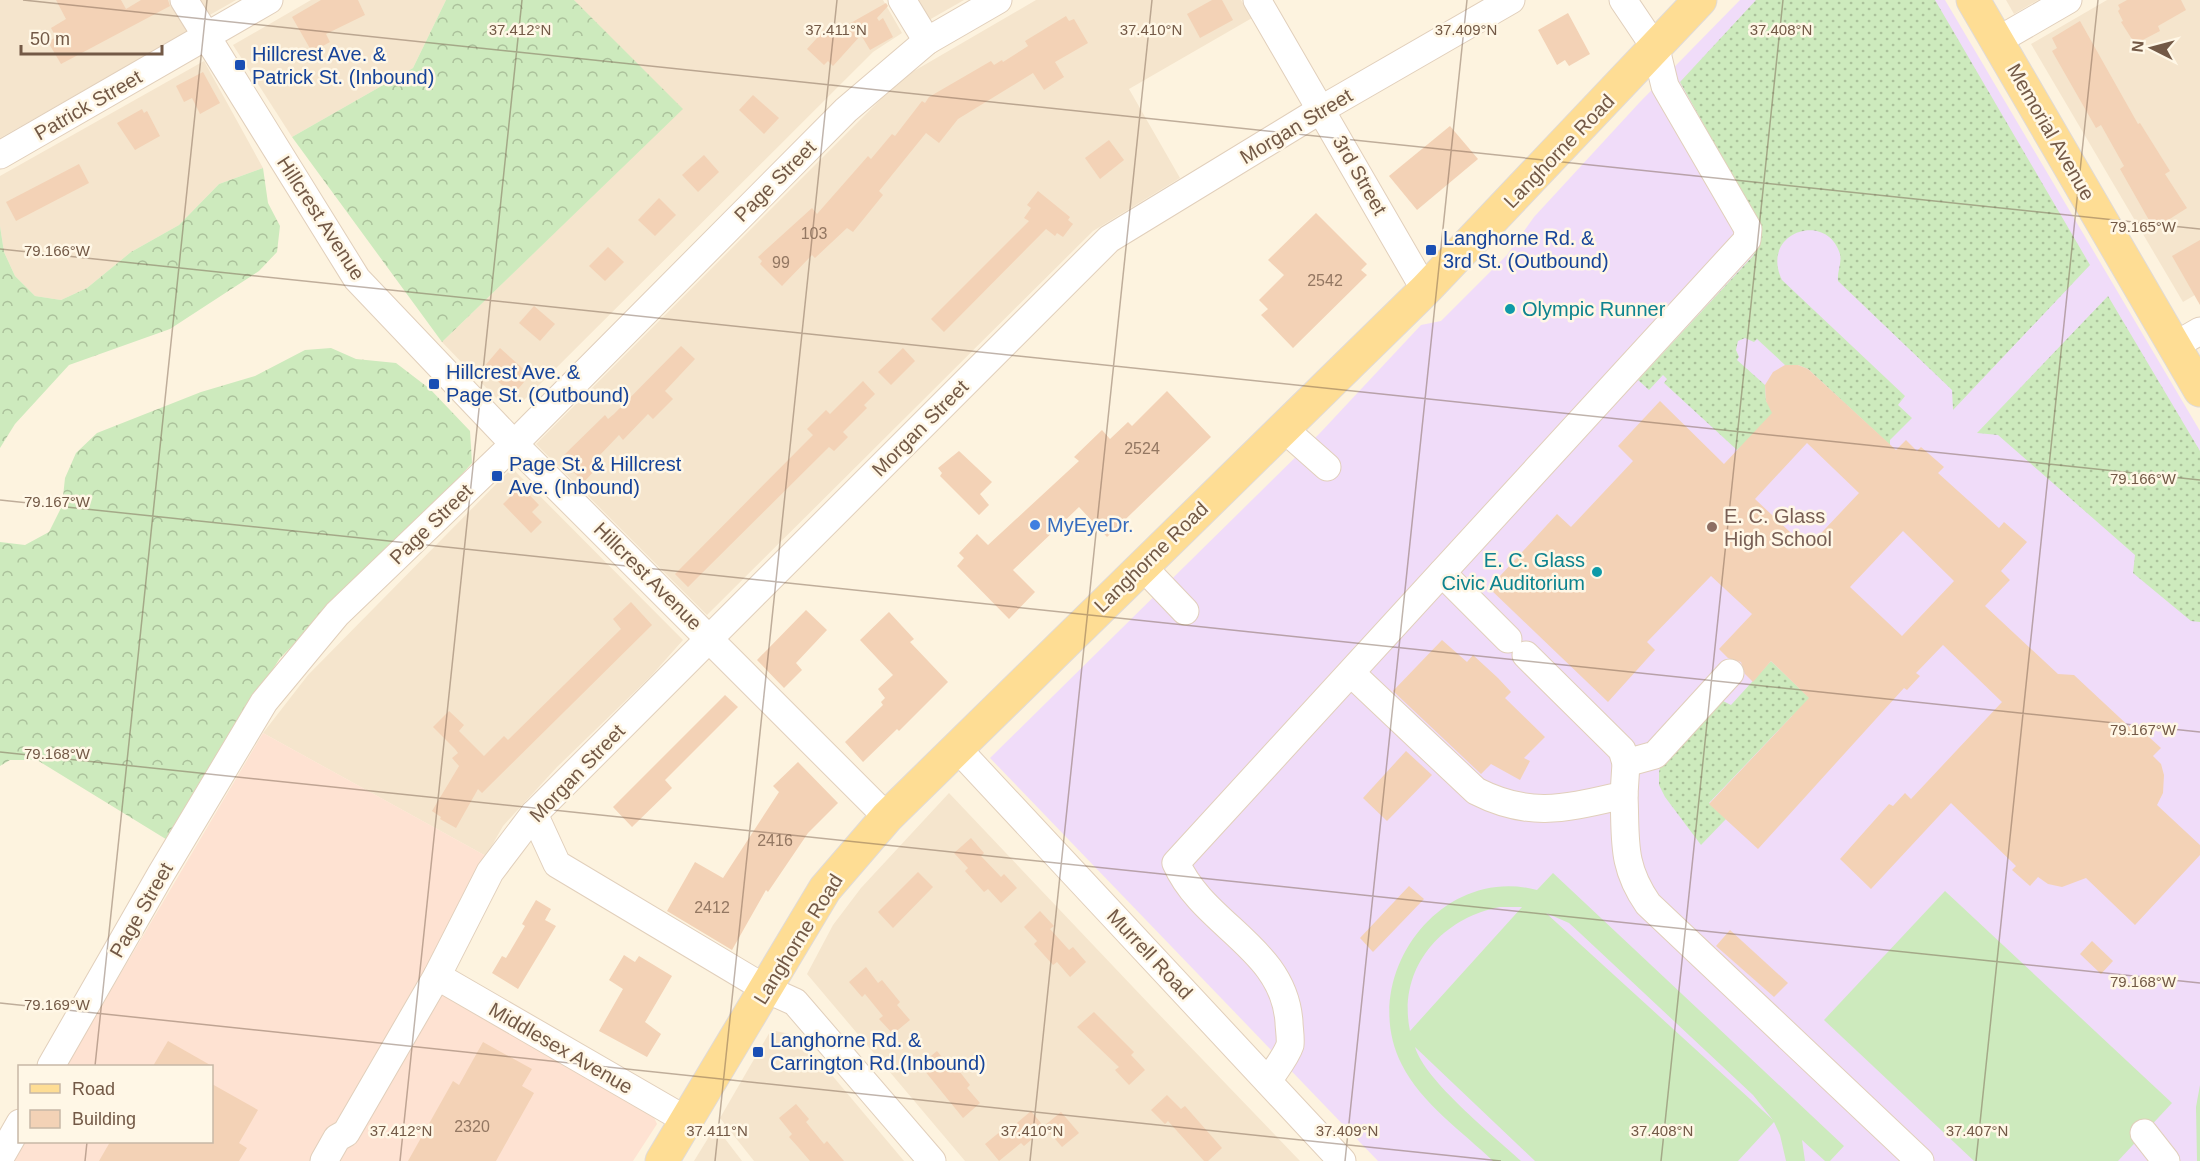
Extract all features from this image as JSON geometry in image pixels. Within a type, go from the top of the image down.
[{"type":"main road","name":"Langhorne Road","points":[[662,1161],[825,889],[887,817],[1425,290],[1700,0]]},
{"type":"main road","name":"Memorial Avenue","points":[[1973,0],[2187,338],[2200,390]]},
{"type":"street","name":"Hillcrest Avenue","points":[[184,0],[357,279],[514,444],[711,638],[887,817]]},
{"type":"street","name":"Patrick Street","points":[[0,155],[269,0]]},
{"type":"street","points":[[902,0],[927,41]]},
{"type":"street","name":"Page Street","points":[[52,1065],[161,874],[264,702],[337,614],[514,444],[846,110],[927,41],[998,0]]},
{"type":"street","name":"3rd Street","points":[[1257,0],[1425,290]]},
{"type":"street","name":"Morgan Street","points":[[331,1150],[346,1133],[437,976],[490,872],[534,814],[1108,239],[1322,109],[1511,0]]},
{"type":"street","points":[[1268,1081],[1290,1044],[1288,1008],[1278,980],[1269,966],[1199,901],[1185,882],[1176,863],[1747,240],[1748,229],[1665,86],[1656,49],[1623,0]]},
{"type":"street","points":[[1997,41],[2068,0]]},
{"type":"street","points":[[1283,428],[1327,467]]},
{"type":"street","points":[[1142,566],[1185,611]]},
{"type":"street","points":[[1442,573],[1622,750],[1626,763],[1624,795],[1627,864],[1633,882],[1648,904],[1920,1161]]},
{"type":"street","points":[[1351,673],[1476,791],[1496,801],[1520,807],[1558,810],[1624,795]]},
{"type":"street","points":[[1626,763],[1655,755],[1730,674]]},
{"type":"street","name":"Murrell Road","points":[[956,747],[1342,1161]]},
{"type":"street","points":[[534,814],[557,864],[766,989],[795,1002],[932,1161]]},
{"type":"street","name":"Middlesex Avenue","points":[[437,976],[686,1120]]},
{"type":"street","points":[[0,1158],[18,1126]]},
{"type":"street","points":[[2144,1133],[2166,1161]]},
{"type":"shaded area","points":[[0,0],[169,0],[187,32],[0,138]]},
{"type":"shaded area","points":[[198,0],[236,0],[208,16]]},
{"type":"shaded area","points":[[311,0],[446,0],[413,68],[292,137],[233,45]]},
{"type":"shaded area","points":[[574,0],[883,0],[902,33],[873,52],[522,402],[507,404],[498,400],[442,342],[682,109]]},
{"type":"shaded area","points":[[917,0],[964,0],[929,20]]},
{"type":"shaded area","points":[[1036,0],[1241,0],[1252,18],[1129,89],[1180,178],[1093,231],[707,615],[536,444],[902,78]]},
{"type":"shaded area","name":"E. C. Glass High School","points":[[1740,0],[1945,0],[2200,431],[2200,1161],[1378,1161],[990,758],[1320,433],[1421,325],[1441,321],[1507,255],[1534,217],[1639,103]]},
{"type":"shaded area","points":[[2006,0],[2038,0],[2014,14]]},
{"type":"shaded area","points":[[2107,0],[2200,0],[2200,292],[2183,302],[2031,44]]},
{"type":"shaded area","points":[[204,61],[263,168],[219,184],[179,225],[131,252],[87,288],[61,300],[35,296],[15,276],[4,252],[0,226],[0,176]]},
{"type":"shaded area","points":[[512,468],[683,640],[651,676],[557,767],[503,826],[486,856],[263,733],[308,675]]},
{"type":"shaded area","points":[[263,733],[486,856],[431,966],[652,1113],[657,1124],[633,1161],[11,1161],[21,1143],[213,1143],[213,1065],[67,1065]]},
{"type":"shaded area","points":[[949,793],[1300,1161],[965,1161],[807,974],[833,925],[861,888]]},
{"type":"shaded area","points":[[771,1030],[799,1036],[904,1161],[754,1161],[720,1118]]},
{"type":"shaded area","points":[[716,1127],[742,1161],[694,1161]]},
{"type":"green space","points":[[446,0],[574,0],[683,109],[442,342],[292,137],[413,68]]},
{"type":"green space","points":[[1756,0],[1935,0],[2090,265],[1953,410],[1952,390],[1838,281],[1840,254],[1833,241],[1822,233],[1810,230],[1787,239],[1780,249],[1777,263],[1782,280],[1905,396],[1898,405],[1912,418],[1890,440],[1890,445],[1808,369],[1798,365],[1785,365],[1757,339],[1754,342],[1745,338],[1738,341],[1736,350],[1739,357],[1737,360],[1765,385],[1766,401],[1777,415],[1737,450],[1664,383],[1667,379],[1663,375],[1649,390],[1638,380],[1753,256],[1760,242],[1761,227],[1680,82]]},
{"type":"green space","points":[[263,168],[268,203],[280,226],[277,252],[259,271],[170,329],[69,365],[15,424],[0,448],[0,226],[4,252],[15,276],[35,296],[61,300],[87,288],[131,252],[179,225],[219,184]]},
{"type":"green space","points":[[2108,296],[2200,451],[2200,622],[2191,621],[2133,573],[2135,555],[1998,435],[1977,433]]},
{"type":"green space","points":[[331,348],[356,359],[396,363],[430,389],[470,431],[472,463],[439,500],[280,658],[205,776],[169,841],[37,760],[10,760],[0,766],[0,542],[25,545],[49,532],[62,506],[65,478],[76,453],[97,433],[201,392],[255,376],[305,350]]},
{"type":"green space","points":[[1771,661],[1826,714],[1792,716],[1709,803],[1726,819],[1701,845],[1665,797],[1659,785],[1662,760],[1721,700],[1731,705]]},
{"type":"green space","points":[[1553,873],[1844,1146],[1830,1161],[1825,1161],[1802,1140],[1805,1161],[1786,1161],[1780,1135],[1774,1122],[1738,1161],[1535,1161],[1415,1047],[1421,1061],[1432,1076],[1521,1161],[1493,1161],[1443,1116],[1410,1079],[1402,1065],[1391,1031],[1390,997],[1399,965],[1416,935],[1439,911],[1468,894],[1501,886],[1537,890]],"holes":[[[1500,907],[1522,907],[1410,1031],[1408,1008],[1410,987],[1417,967],[1428,950],[1459,922]],[[1546,913],[1569,923],[1753,1095],[1773,1120]]]},
{"type":"green space","points":[[1945,891],[2172,1103],[2118,1161],[1974,1161],[1824,1020]]},
{"type":"green space","points":[[2200,1085],[2200,1161],[2197,1161],[2196,1107]]},
{"type":"building","points":[[56,0],[121,0],[126,9],[141,0],[168,0],[170,6],[61,64],[48,42],[56,37],[51,28],[66,19]]},
{"type":"building","points":[[321,0],[358,0],[365,15],[326,34],[330,42],[312,52],[292,17]]},
{"type":"building","points":[[1212,0],[1222,0],[1233,20],[1200,38],[1187,14]]},
{"type":"building","points":[[2127,0],[2181,0],[2186,10],[2158,26],[2160,31],[2135,44],[2121,22],[2123,21],[2118,11],[2120,9],[2118,5]]},
{"type":"building","points":[[886,3],[888,6],[877,18],[879,21],[883,18],[893,37],[870,50],[861,35],[833,66],[828,61],[824,65],[807,49],[827,27],[833,33]]},
{"type":"building","points":[[1568,13],[1590,54],[1569,66],[1565,60],[1557,65],[1538,30]]},
{"type":"building","points":[[1066,16],[1069,21],[1074,19],[1088,43],[1055,62],[1064,77],[1044,90],[1033,73],[958,119],[939,143],[926,133],[879,191],[883,195],[853,232],[847,228],[815,258],[812,255],[782,286],[760,264],[762,261],[758,257],[812,208],[817,214],[868,156],[871,159],[892,134],[895,136],[922,101],[925,103],[929,97],[991,61],[994,65],[1002,60],[1003,62],[1028,46],[1025,41]]},
{"type":"building","points":[[2080,21],[2138,124],[2140,123],[2170,171],[2165,174],[2187,208],[2154,229],[2120,169],[2124,166],[2101,125],[2096,128],[2052,51],[2057,48],[2052,38]]},
{"type":"building","points":[[203,72],[220,103],[200,114],[192,98],[184,102],[176,86]]},
{"type":"building","points":[[753,95],[779,118],[764,134],[739,110]]},
{"type":"building","points":[[142,109],[144,113],[147,111],[160,136],[135,150],[117,123]]},
{"type":"building","points":[[1450,126],[1478,159],[1417,210],[1389,176]]},
{"type":"building","points":[[1109,140],[1124,160],[1100,179],[1085,158]]},
{"type":"building","points":[[704,155],[719,172],[698,192],[682,175]]},
{"type":"building","points":[[79,164],[89,183],[16,221],[6,202]]},
{"type":"building","points":[[1038,191],[1070,217],[1068,220],[1073,224],[1063,237],[1057,233],[1055,236],[1046,229],[944,332],[931,319],[1029,221],[1024,218],[1031,208],[1027,205]]},
{"type":"building","points":[[659,198],[676,215],[655,236],[638,220]]},
{"type":"building","points":[[1316,213],[1367,264],[1361,270],[1367,275],[1293,348],[1261,315],[1268,309],[1259,300],[1284,275],[1268,260]]},
{"type":"building","points":[[2200,240],[2200,305],[2172,256]]},
{"type":"building","points":[[608,247],[624,262],[605,281],[589,266]]},
{"type":"building","points":[[534,306],[555,324],[540,341],[519,323]]},
{"type":"building","points":[[681,346],[695,359],[665,391],[673,399],[653,419],[648,414],[623,440],[619,435],[598,457],[603,461],[584,482],[564,463],[567,460],[563,456],[605,415],[608,419],[614,414]]},
{"type":"building","points":[[500,348],[530,375],[513,395],[483,368]]},
{"type":"building","points":[[903,348],[915,361],[891,385],[878,372]]},
{"type":"building","points":[[1785,365],[1798,365],[1808,369],[1896,450],[1906,440],[1917,451],[1921,447],[1944,467],[1938,473],[1999,528],[2004,522],[2027,542],[2001,571],[2010,580],[1985,606],[2058,674],[2074,675],[2134,731],[2138,727],[2161,748],[2153,756],[2161,764],[2164,775],[2163,793],[2157,805],[2200,845],[2200,855],[2135,925],[2086,878],[2062,887],[2048,884],[2038,877],[2030,886],[2012,870],[2016,866],[1951,803],[1871,889],[1840,859],[1889,804],[1893,806],[1905,793],[1911,799],[2002,702],[1943,645],[1916,673],[1920,676],[1907,690],[1904,688],[1758,849],[1709,804],[1809,698],[1771,661],[1753,682],[1745,674],[1741,662],[1728,658],[1719,649],[1752,614],[1711,576],[1647,642],[1655,650],[1608,702],[1489,588],[1557,514],[1571,527],[1633,461],[1618,446],[1660,401],[1724,464],[1772,413],[1766,401],[1765,385],[1773,372]],"holes":[[[1807,443],[1859,493],[1807,548],[1755,499]],[[1903,531],[1954,581],[1902,636],[1850,587]]]},
{"type":"building","points":[[863,381],[875,394],[864,405],[867,408],[843,432],[848,437],[834,451],[829,447],[688,587],[675,574],[813,435],[807,429],[826,410],[830,414]]},
{"type":"building","points":[[1167,391],[1211,437],[1107,537],[1079,507],[1013,570],[1035,592],[1009,619],[957,566],[964,558],[959,553],[977,534],[988,545],[1079,461],[1074,457],[1102,430],[1110,439],[1128,422],[1132,426]]},
{"type":"building","points":[[959,451],[992,482],[980,494],[989,505],[979,515],[940,476],[942,473],[938,468]]},
{"type":"building","points":[[521,486],[539,505],[532,512],[542,522],[531,533],[503,504]]},
{"type":"building","points":[[631,602],[652,625],[482,793],[478,789],[456,828],[440,819],[441,817],[432,811],[459,766],[452,758],[458,753],[433,727],[449,711],[464,725],[459,731],[484,756],[504,736],[508,740],[621,629],[613,619]]},
{"type":"building","points":[[806,610],[827,630],[796,663],[802,670],[784,688],[757,660]]},
{"type":"building","points":[[889,612],[914,639],[910,642],[948,682],[899,731],[897,729],[863,762],[845,742],[883,705],[881,702],[885,698],[878,689],[893,675],[860,640]]},
{"type":"building","points":[[1442,640],[1467,662],[1473,655],[1498,678],[1511,692],[1505,698],[1545,737],[1524,758],[1530,761],[1520,780],[1491,764],[1481,774],[1393,691]]},
{"type":"building","points":[[725,695],[738,707],[665,780],[672,788],[632,827],[613,807]]},
{"type":"building","points":[[1406,751],[1432,775],[1387,821],[1363,798]]},
{"type":"building","points":[[798,762],[838,803],[808,833],[768,892],[766,890],[732,950],[667,911],[695,862],[723,878],[779,792],[773,786]]},
{"type":"building","points":[[971,838],[984,853],[981,856],[1001,877],[1004,874],[1017,888],[1001,903],[988,889],[984,892],[965,871],[968,868],[954,853]]},
{"type":"building","points":[[918,872],[933,887],[893,928],[878,912]]},
{"type":"building","points":[[1409,886],[1424,899],[1373,952],[1360,938]]},
{"type":"building","points":[[536,900],[551,909],[545,920],[556,926],[518,989],[492,973],[502,956],[506,958],[525,926],[522,924]]},
{"type":"building","points":[[1040,911],[1054,926],[1050,929],[1069,950],[1073,947],[1086,962],[1070,977],[1057,962],[1053,965],[1034,944],[1037,941],[1024,927]]},
{"type":"building","points":[[1730,930],[1788,983],[1774,997],[1716,946]]},
{"type":"building","points":[[2092,941],[2113,961],[2101,974],[2080,954]]},
{"type":"building","points":[[624,955],[635,962],[639,956],[672,976],[645,1022],[661,1034],[647,1057],[599,1031],[623,989],[609,980]]},
{"type":"building","points":[[866,967],[878,983],[882,980],[900,1002],[897,1005],[910,1020],[893,1034],[879,1019],[883,1016],[865,994],[862,997],[849,982]]},
{"type":"building","points":[[1094,1012],[1134,1052],[1131,1055],[1145,1070],[1129,1085],[1115,1070],[1119,1067],[1077,1027]]},
{"type":"building","points":[[168,1041],[210,1065],[154,1065]]},
{"type":"building","points":[[483,1042],[532,1069],[522,1086],[534,1093],[496,1161],[408,1161],[453,1081],[459,1085]]},
{"type":"building","points":[[937,1051],[949,1066],[953,1063],[970,1085],[967,1088],[980,1103],[963,1118],[920,1065]]},
{"type":"building","points":[[213,1085],[258,1110],[239,1143],[247,1148],[239,1161],[99,1161],[109,1143],[213,1143]]},
{"type":"building","points":[[1167,1095],[1181,1109],[1185,1106],[1222,1148],[1208,1161],[1204,1161],[1168,1121],[1165,1124],[1151,1110]]},
{"type":"building","points":[[796,1104],[809,1119],[806,1122],[824,1144],[827,1141],[844,1161],[810,1161],[789,1137],[792,1134],[779,1118]]},
{"type":"building","points":[[1031,1111],[1045,1128],[1024,1146],[1021,1143],[999,1161],[985,1144],[1007,1126],[1010,1129]]},
{"type":"building","points":[[1061,1112],[1079,1133],[1062,1147],[1044,1126]]},
{"type":"place","name":"Hillcrest Ave. & Patrick St. (Inbound)","points":[[240,65]]},
{"type":"place","name":"Langhorne Rd. & 3rd St. (Outbound)","points":[[1431,250]]},
{"type":"place","name":"Olympic Runner","points":[[1510,309]]},
{"type":"place","name":"Hillcrest Ave. & Page St. (Outbound)","points":[[434,384]]},
{"type":"place","name":"Page St. & Hillcrest Ave. (Inbound)","points":[[497,476]]},
{"type":"place","name":"MyEyeDr.","points":[[1035,525]]},
{"type":"place","name":"E. C. Glass High School","points":[[1712,527]]},
{"type":"place","name":"E. C. Glass Civic Auditorium","points":[[1597,572]]},
{"type":"place","name":"Langhorne Rd. & Carrington Rd.(Inbound)","points":[[758,1052]]}]
